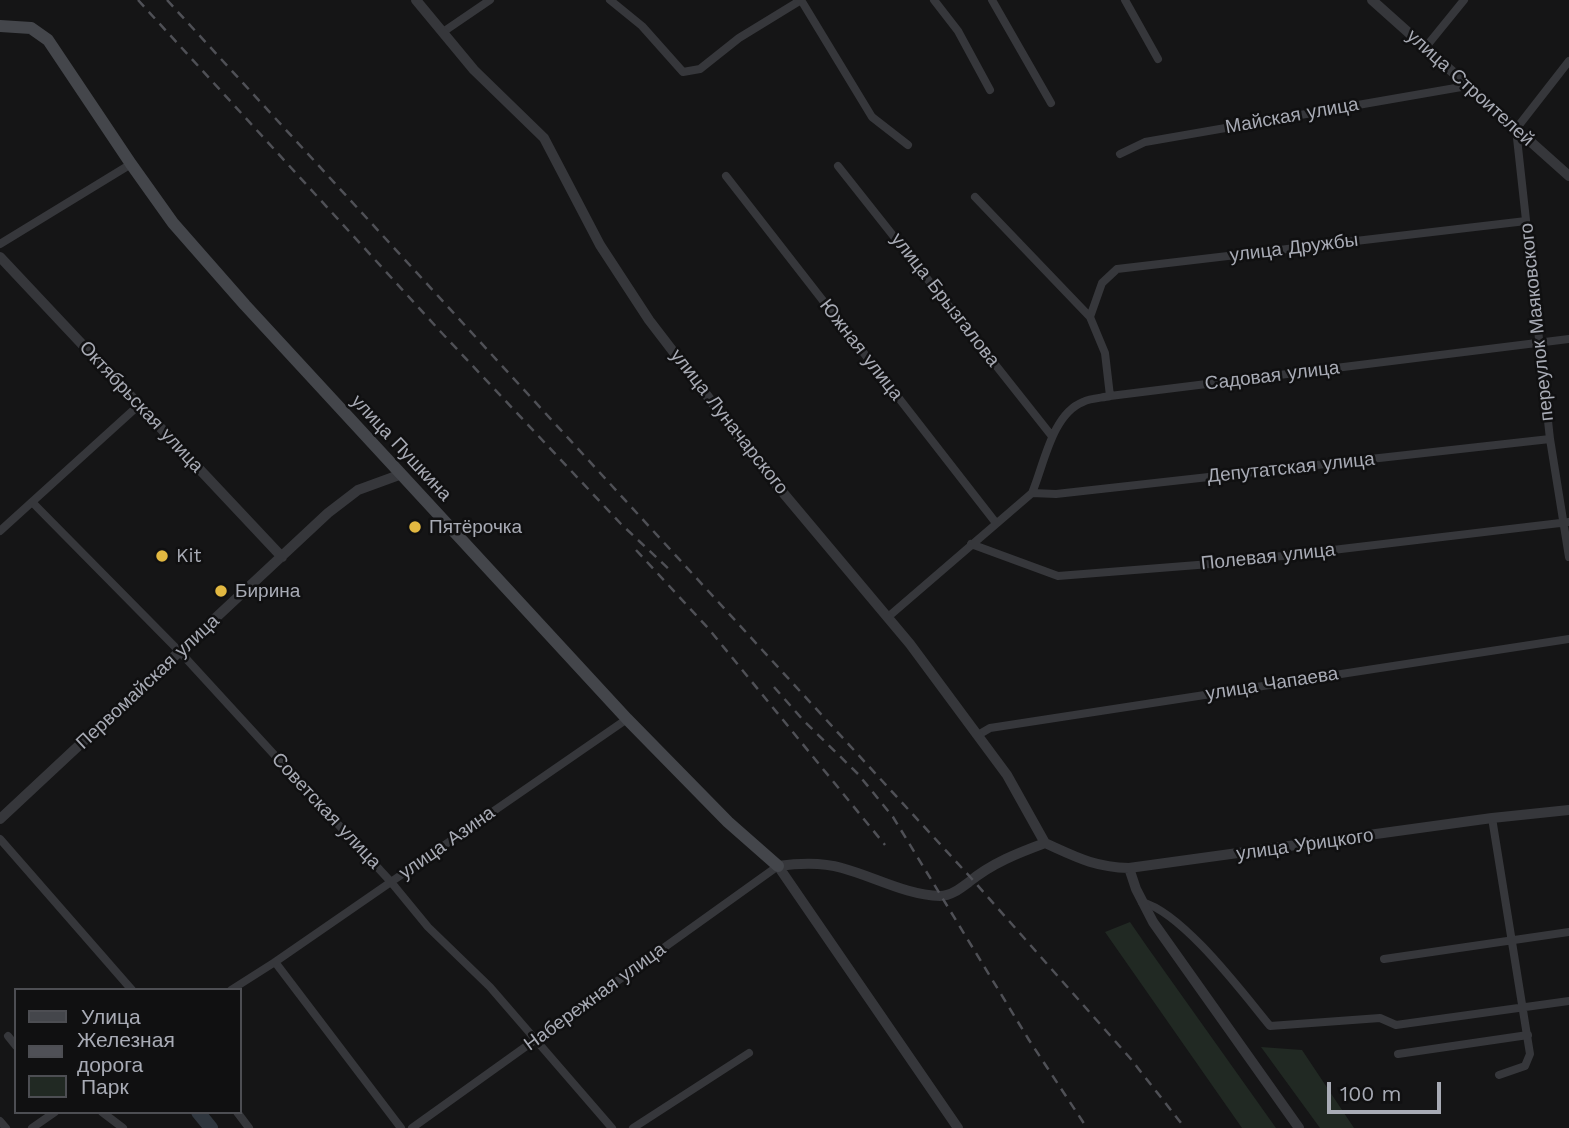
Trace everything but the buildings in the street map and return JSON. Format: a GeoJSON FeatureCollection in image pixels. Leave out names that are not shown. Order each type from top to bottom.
{"type":"FeatureCollection","features":[{"type":"Feature","properties":{"kind":"main road","name":"улица Пушкина"},"geometry":{"type":"LineString","coordinates":[[0,26],[31,28],[48,40],[173,223],[225,283],[399,475],[627,719],[728,822],[778,866]]}},
{"type":"Feature","properties":{"kind":"street","name":"улица Луначарского"},"geometry":{"type":"LineString","coordinates":[[416,0],[474,70],[544,138],[600,245],[649,320],[764,470],[888,617],[978,735],[1007,775],[1045,843]]}},
{"type":"Feature","properties":{"kind":"street"},"geometry":{"type":"LineString","coordinates":[[443,32],[490,0]]}},
{"type":"Feature","properties":{"kind":"street"},"geometry":{"type":"LineString","coordinates":[[610,0],[642,26],[683,72],[700,69],[739,38],[801,0],[872,117],[908,145]]}},
{"type":"Feature","properties":{"kind":"street"},"geometry":{"type":"LineString","coordinates":[[934,0],[958,31],[990,90]]}},
{"type":"Feature","properties":{"kind":"street"},"geometry":{"type":"LineString","coordinates":[[992,0],[1051,103]]}},
{"type":"Feature","properties":{"kind":"street"},"geometry":{"type":"LineString","coordinates":[[1125,0],[1158,59]]}},
{"type":"Feature","properties":{"kind":"street","name":"улица Строителей"},"geometry":{"type":"LineString","coordinates":[[1372,0],[1569,176]]}},
{"type":"Feature","properties":{"kind":"street"},"geometry":{"type":"LineString","coordinates":[[1425,48],[1464,0]]}},
{"type":"Feature","properties":{"kind":"street"},"geometry":{"type":"LineString","coordinates":[[1516,129],[1569,61]]}},
{"type":"Feature","properties":{"kind":"street","name":"Майская улица"},"geometry":{"type":"LineString","coordinates":[[1119,154],[1145,142],[1467,86]]}},
{"type":"Feature","properties":{"kind":"street","name":"переулок Маяковского"},"geometry":{"type":"LineString","coordinates":[[1516,129],[1550,439],[1566,522],[1569,557]]}},
{"type":"Feature","properties":{"kind":"street"},"geometry":{"type":"LineString","coordinates":[[0,244],[131,164]]}},
{"type":"Feature","properties":{"kind":"street","name":"улица Брызгалова"},"geometry":{"type":"LineString","coordinates":[[838,166],[1051,435]]}},
{"type":"Feature","properties":{"kind":"street","name":"Южная улица"},"geometry":{"type":"LineString","coordinates":[[726,176],[996,523]]}},
{"type":"Feature","properties":{"kind":"street"},"geometry":{"type":"LineString","coordinates":[[975,197],[1090,317],[1105,353],[1110,396]]}},
{"type":"Feature","properties":{"kind":"street","name":"улица Дружбы"},"geometry":{"type":"LineString","coordinates":[[1090,317],[1102,283],[1118,269],[1526,221]]}},
{"type":"Feature","properties":{"kind":"street","name":"Октябрьская улица"},"geometry":{"type":"LineString","coordinates":[[0,257],[282,557]]}},
{"type":"Feature","properties":{"kind":"street","name":"Садовая улица"},"geometry":{"type":"LineString","coordinates":[[1032,493],[1041,473],[1051,435],[1065,416],[1081,402],[1110,396],[1569,339]]}},
{"type":"Feature","properties":{"kind":"street"},"geometry":{"type":"LineString","coordinates":[[0,531],[139,405]]}},
{"type":"Feature","properties":{"kind":"street","name":"Депутатская улица"},"geometry":{"type":"LineString","coordinates":[[1032,493],[1070,493],[1550,439]]}},
{"type":"Feature","properties":{"kind":"street","name":"Первомайская улица"},"geometry":{"type":"LineString","coordinates":[[0,819],[345,498],[368,485],[399,475]]}},
{"type":"Feature","properties":{"kind":"street"},"geometry":{"type":"LineString","coordinates":[[888,617],[1032,493]]}},
{"type":"Feature","properties":{"kind":"street","name":"Советская улица"},"geometry":{"type":"LineString","coordinates":[[32,502],[180,652],[391,882],[428,927],[490,987],[612,1128]]}},
{"type":"Feature","properties":{"kind":"street","name":"Полевая улица"},"geometry":{"type":"LineString","coordinates":[[971,544],[1058,576],[1223,563],[1566,522]]}},
{"type":"Feature","properties":{"kind":"street","name":"улица Чапаева"},"geometry":{"type":"LineString","coordinates":[[978,735],[990,727],[1569,639]]}},
{"type":"Feature","properties":{"kind":"street","name":"улица Азина"},"geometry":{"type":"LineString","coordinates":[[235,988],[627,719]]}},
{"type":"Feature","properties":{"kind":"street","name":"улица Урицкого"},"geometry":{"type":"LineString","coordinates":[[1045,843],[1088,863],[1129,868],[1492,818],[1569,810]]}},
{"type":"Feature","properties":{"kind":"street"},"geometry":{"type":"LineString","coordinates":[[1492,818],[1530,1054],[1525,1066],[1499,1075]]}},
{"type":"Feature","properties":{"kind":"street"},"geometry":{"type":"LineString","coordinates":[[0,839],[130,988]]}},
{"type":"Feature","properties":{"kind":"street"},"geometry":{"type":"LineString","coordinates":[[958,1128],[778,866],[801,863],[841,867],[905,890],[943,896],[958,890],[1012,855],[1045,843]]}},
{"type":"Feature","properties":{"kind":"street","name":"Набережная улица"},"geometry":{"type":"LineString","coordinates":[[412,1128],[778,866]]}},
{"type":"Feature","properties":{"kind":"street"},"geometry":{"type":"LineString","coordinates":[[1129,868],[1153,922],[1299,1128]]}},
{"type":"Feature","properties":{"kind":"street"},"geometry":{"type":"LineString","coordinates":[[1142,902],[1167,913],[1222,967],[1270,1027],[1380,1018],[1396,1024],[1569,1001]]}},
{"type":"Feature","properties":{"kind":"street"},"geometry":{"type":"LineString","coordinates":[[1384,959],[1569,932]]}},
{"type":"Feature","properties":{"kind":"street"},"geometry":{"type":"LineString","coordinates":[[275,962],[401,1128]]}},
{"type":"Feature","properties":{"kind":"street"},"geometry":{"type":"LineString","coordinates":[[1398,1054],[1528,1035]]}},
{"type":"Feature","properties":{"kind":"street"},"geometry":{"type":"LineString","coordinates":[[8,1036],[14,1043]]}},
{"type":"Feature","properties":{"kind":"street"},"geometry":{"type":"LineString","coordinates":[[633,1128],[749,1054]]}},
{"type":"Feature","properties":{"kind":"street"},"geometry":{"type":"LineString","coordinates":[[32,1128],[52,1114]]}},
{"type":"Feature","properties":{"kind":"street"},"geometry":{"type":"LineString","coordinates":[[105,1114],[123,1128]]}},
{"type":"Feature","properties":{"kind":"street"},"geometry":{"type":"LineString","coordinates":[[0,1121],[6,1128]]}},
{"type":"Feature","properties":{"kind":"green space"},"geometry":{"type":"Polygon","coordinates":[[[1130,922],[1276,1128],[1242,1128],[1105,932],[1130,922]]]}},
{"type":"Feature","properties":{"kind":"green space"},"geometry":{"type":"Polygon","coordinates":[[[1261,1047],[1302,1050],[1354,1128],[1320,1128],[1261,1047]]]}},
{"type":"Feature","properties":{"kind":"waterway"},"geometry":{"type":"LineString","coordinates":[[200,1114],[211,1128]]}},
{"type":"Feature","properties":{"kind":"railway"},"geometry":{"type":"LineString","coordinates":[[138,0],[440,331],[621,524],[672,572]]}},
{"type":"Feature","properties":{"kind":"railway"},"geometry":{"type":"LineString","coordinates":[[167,0],[972,879],[1130,1058],[1185,1128]]}},
{"type":"Feature","properties":{"kind":"railway"},"geometry":{"type":"LineString","coordinates":[[636,550],[708,628],[885,845]]}},
{"type":"Feature","properties":{"kind":"railway"},"geometry":{"type":"LineString","coordinates":[[774,687],[858,774],[893,817],[1029,1040],[1087,1128]]}},
{"type":"Feature","properties":{"kind":"place","name":"Пятёрочка"},"geometry":{"type":"Point","coordinates":[415,527]}},
{"type":"Feature","properties":{"kind":"place","name":"Kit"},"geometry":{"type":"Point","coordinates":[162,556]}},
{"type":"Feature","properties":{"kind":"place","name":"Бирина"},"geometry":{"type":"Point","coordinates":[221,591]}}]}
